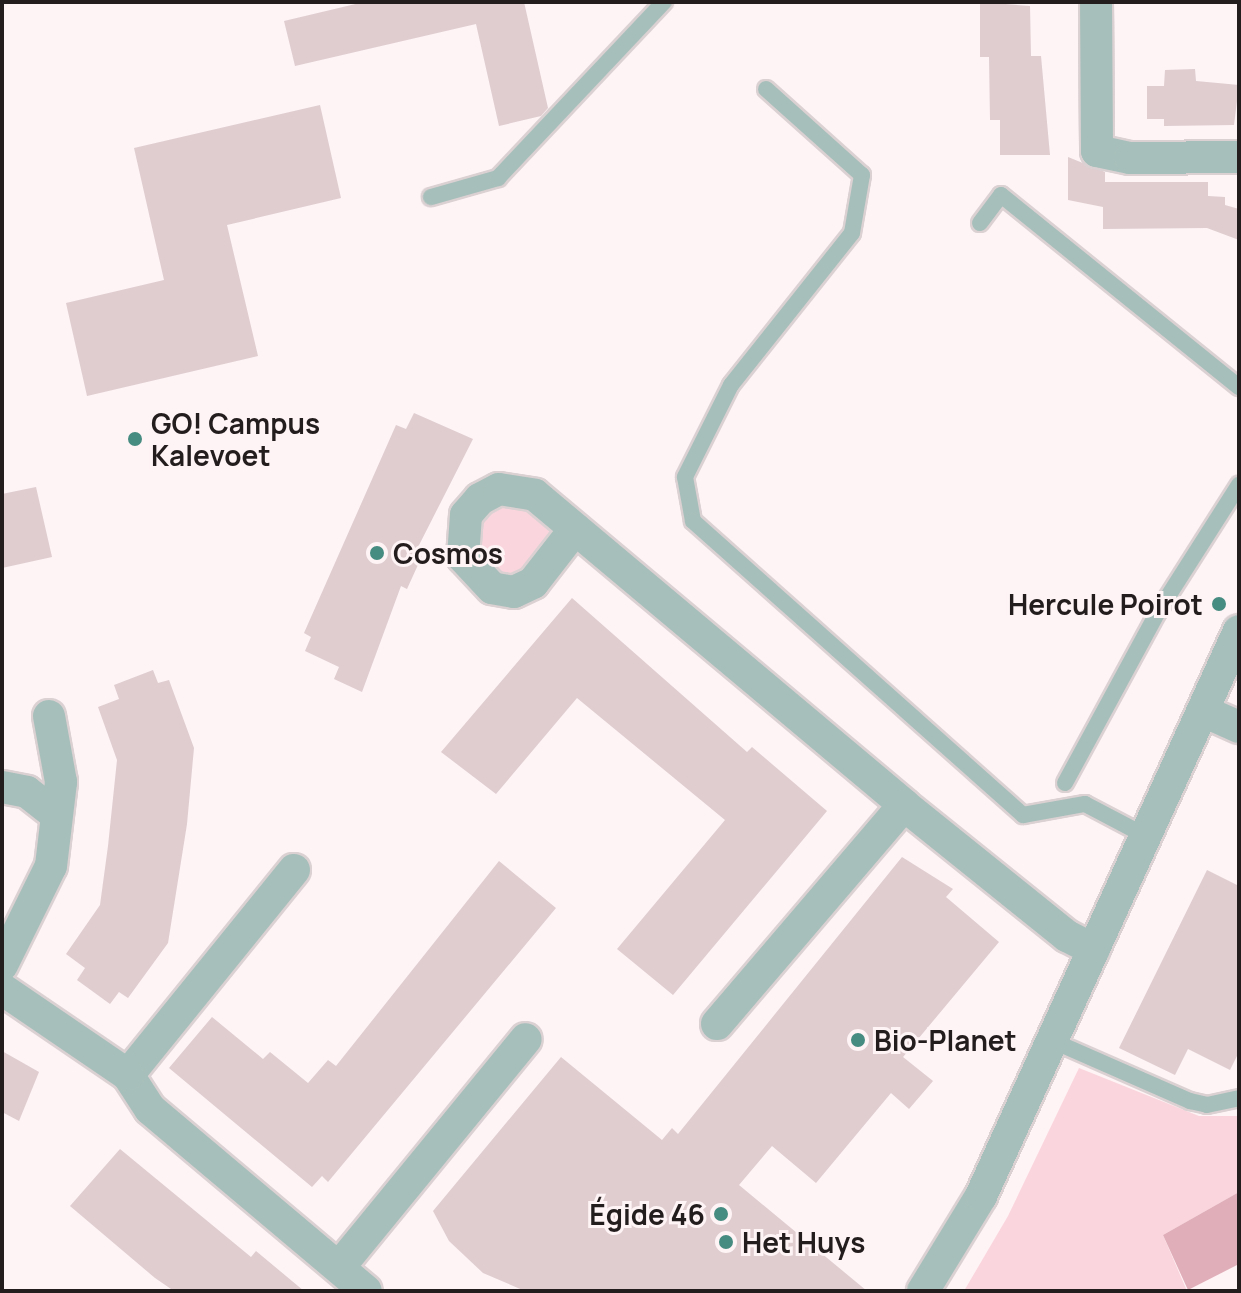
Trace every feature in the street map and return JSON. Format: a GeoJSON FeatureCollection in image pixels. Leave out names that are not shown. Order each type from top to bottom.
{"type":"FeatureCollection","features":[{"type":"Feature","properties":{"kind":"street"},"geometry":{"type":"LineString","coordinates":[[1096,2],[1097,151],[1130,158],[1239,157]]}},
{"type":"Feature","properties":{"kind":"street"},"geometry":{"type":"LineString","coordinates":[[575,529],[904,805],[1067,936],[1094,950]]}},
{"type":"Feature","properties":{"kind":"street"},"geometry":{"type":"LineString","coordinates":[[923,1291],[981,1196],[1239,631]]}},
{"type":"Feature","properties":{"kind":"street"},"geometry":{"type":"LineString","coordinates":[[1203,711],[1239,727]]}},
{"type":"Feature","properties":{"kind":"street"},"geometry":{"type":"LineString","coordinates":[[2,965],[51,866],[54,813],[61,782],[49,716]]}},
{"type":"Feature","properties":{"kind":"street"},"geometry":{"type":"LineString","coordinates":[[2,787],[27,792],[54,813]]}},
{"type":"Feature","properties":{"kind":"street"},"geometry":{"type":"LineString","coordinates":[[717,1024],[904,805]]}},
{"type":"Feature","properties":{"kind":"street"},"geometry":{"type":"LineString","coordinates":[[128,1075],[294,870]]}},
{"type":"Feature","properties":{"kind":"street"},"geometry":{"type":"LineString","coordinates":[[2,989],[128,1075],[150,1109],[366,1291]]}},
{"type":"Feature","properties":{"kind":"street"},"geometry":{"type":"LineString","coordinates":[[340,1266],[526,1039]]}},
{"type":"Feature","properties":{"kind":"lane"},"geometry":{"type":"LineString","coordinates":[[431,197],[498,178],[664,2]]}},
{"type":"Feature","properties":{"kind":"lane"},"geometry":{"type":"LineString","coordinates":[[766,89],[862,175],[860,189],[852,233],[731,385],[685,477],[693,521],[1023,815],[1085,804],[1146,836]]}},
{"type":"Feature","properties":{"kind":"lane"},"geometry":{"type":"LineString","coordinates":[[980,223],[1001,195],[1239,387]]}},
{"type":"Feature","properties":{"kind":"lane"},"geometry":{"type":"LineString","coordinates":[[1065,783],[1158,612],[1239,485]]}},
{"type":"Feature","properties":{"kind":"lane"},"geometry":{"type":"LineString","coordinates":[[1053,1041],[1190,1101],[1207,1105],[1239,1098]]}},
{"type":"Feature","properties":{"kind":"shaded area"},"geometry":{"type":"Polygon","coordinates":[[[497,498],[551,519],[556,538],[516,580],[478,568],[474,531],[497,498]]]}},
{"type":"Feature","properties":{"kind":"shaded area"},"geometry":{"type":"Polygon","coordinates":[[[1079,1068],[1199,1116],[1239,1116],[1239,1192],[1163,1235],[1187,1291],[964,1291],[1008,1216],[1079,1068]]]}},
{"type":"Feature","properties":{"kind":"shaded area"},"geometry":{"type":"Polygon","coordinates":[[[1239,1192],[1239,1264],[1188,1290],[1163,1235],[1239,1192]]]}},
{"type":"Feature","properties":{"kind":"building"},"geometry":{"type":"Polygon","coordinates":[[[364,2],[524,2],[548,108],[541,116],[499,126],[476,24],[295,66],[284,21],[364,2]]]}},
{"type":"Feature","properties":{"kind":"building"},"geometry":{"type":"Polygon","coordinates":[[[980,2],[1030,6],[1031,56],[1041,56],[1050,155],[1000,155],[1000,120],[990,120],[989,57],[980,57],[980,2]]]}},
{"type":"Feature","properties":{"kind":"building"},"geometry":{"type":"Polygon","coordinates":[[[1195,69],[1196,81],[1239,85],[1234,125],[1164,126],[1164,119],[1147,119],[1147,86],[1164,86],[1165,70],[1195,69]]]}},
{"type":"Feature","properties":{"kind":"building"},"geometry":{"type":"Polygon","coordinates":[[[320,105],[341,198],[227,225],[258,356],[87,396],[66,303],[164,280],[134,148],[320,105]]]}},
{"type":"Feature","properties":{"kind":"building"},"geometry":{"type":"Polygon","coordinates":[[[1068,157],[1105,172],[1105,182],[1208,182],[1208,196],[1225,197],[1225,205],[1239,209],[1239,240],[1207,228],[1103,229],[1103,207],[1068,200],[1068,157]]]}},
{"type":"Feature","properties":{"kind":"building","name":"Cosmos"},"geometry":{"type":"Polygon","coordinates":[[[414,413],[473,439],[415,553],[422,556],[407,589],[401,586],[362,692],[334,679],[339,667],[305,651],[311,637],[304,633],[396,425],[406,429],[414,413]]]}},
{"type":"Feature","properties":{"kind":"building"},"geometry":{"type":"Polygon","coordinates":[[[36,487],[52,557],[2,568],[2,494],[36,487]]]}},
{"type":"Feature","properties":{"kind":"building"},"geometry":{"type":"Polygon","coordinates":[[[572,598],[747,752],[752,747],[827,811],[673,995],[617,949],[725,820],[577,698],[496,794],[441,752],[572,598]]]}},
{"type":"Feature","properties":{"kind":"building"},"geometry":{"type":"Polygon","coordinates":[[[153,670],[158,683],[169,680],[194,748],[187,824],[168,943],[128,998],[119,992],[110,1004],[77,980],[85,968],[66,954],[100,905],[108,846],[117,760],[98,707],[119,699],[114,685],[153,670]]]}},
{"type":"Feature","properties":{"kind":"building"},"geometry":{"type":"Polygon","coordinates":[[[902,857],[953,889],[946,897],[999,942],[903,1057],[933,1081],[909,1109],[891,1093],[816,1183],[772,1146],[739,1185],[867,1291],[525,1291],[483,1273],[449,1241],[433,1211],[561,1057],[662,1140],[672,1128],[678,1134],[902,857]]]}},
{"type":"Feature","properties":{"kind":"building"},"geometry":{"type":"Polygon","coordinates":[[[499,861],[556,908],[328,1182],[322,1176],[312,1187],[169,1068],[212,1017],[263,1059],[270,1052],[308,1083],[328,1060],[336,1066],[499,861]]]}},
{"type":"Feature","properties":{"kind":"building"},"geometry":{"type":"Polygon","coordinates":[[[1207,870],[1239,886],[1239,1052],[1230,1070],[1188,1049],[1175,1075],[1119,1048],[1207,870]]]}},
{"type":"Feature","properties":{"kind":"building"},"geometry":{"type":"Polygon","coordinates":[[[2,1051],[39,1072],[19,1121],[2,1112],[2,1051]]]}},
{"type":"Feature","properties":{"kind":"building"},"geometry":{"type":"Polygon","coordinates":[[[120,1149],[251,1257],[256,1251],[304,1291],[174,1291],[155,1278],[70,1206],[120,1149]]]}},
{"type":"Feature","properties":{"kind":"place","name":"GO! Campus Kalevoet"},"geometry":{"type":"Point","coordinates":[135,439]}},
{"type":"Feature","properties":{"kind":"place","name":"Cosmos"},"geometry":{"type":"Point","coordinates":[377,553]}},
{"type":"Feature","properties":{"kind":"place","name":"Hercule Poirot"},"geometry":{"type":"Point","coordinates":[1219,604]}},
{"type":"Feature","properties":{"kind":"place","name":"Bio-Planet"},"geometry":{"type":"Point","coordinates":[858,1040]}},
{"type":"Feature","properties":{"kind":"place","name":"Égide 46"},"geometry":{"type":"Point","coordinates":[721,1214]}},
{"type":"Feature","properties":{"kind":"place","name":"Het Huys"},"geometry":{"type":"Point","coordinates":[726,1242]}}]}
